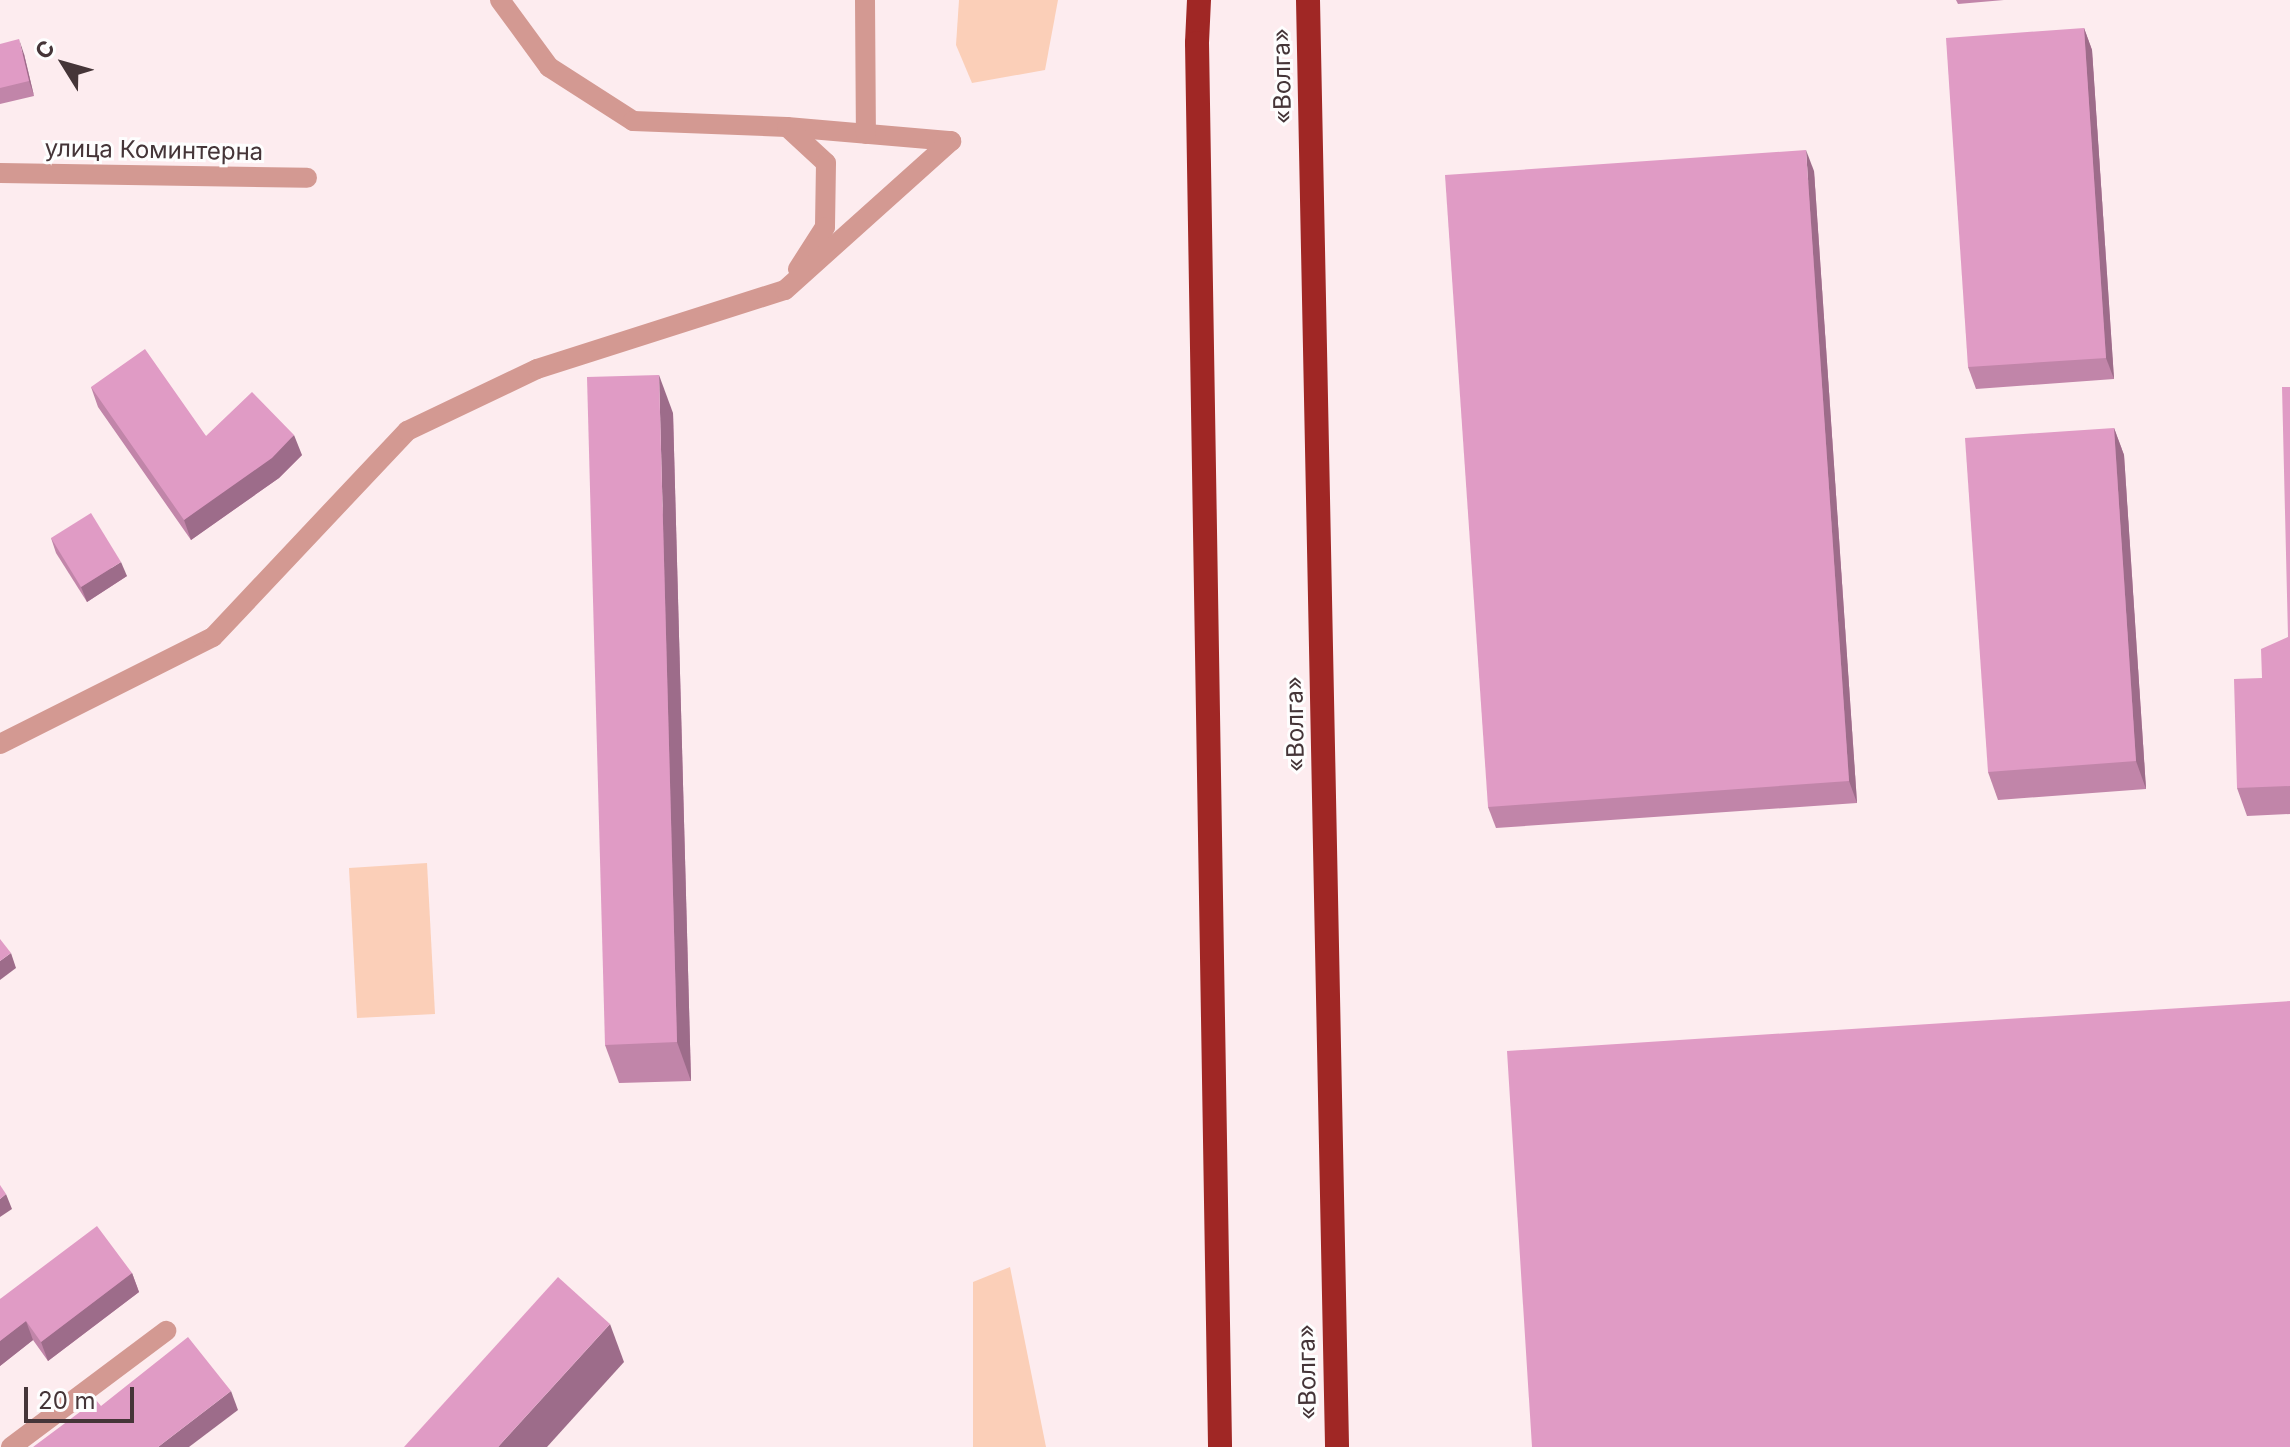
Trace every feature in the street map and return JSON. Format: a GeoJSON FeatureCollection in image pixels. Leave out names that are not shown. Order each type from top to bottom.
{"type":"FeatureCollection","features":[{"type":"Feature","properties":{"kind":"highway"},"geometry":{"type":"LineString","coordinates":[[1199,0],[1197,59],[1220,1447]]}},
{"type":"Feature","properties":{"kind":"highway","name":"«Волга»"},"geometry":{"type":"LineString","coordinates":[[1308,0],[1337,1447]]}},
{"type":"Feature","properties":{"kind":"street"},"geometry":{"type":"LineString","coordinates":[[0,744],[213,637],[407,431],[537,369],[785,290],[951,141],[787,127],[633,121],[549,67],[500,0]]}},
{"type":"Feature","properties":{"kind":"street"},"geometry":{"type":"LineString","coordinates":[[865,0],[866,134]]}},
{"type":"Feature","properties":{"kind":"street"},"geometry":{"type":"LineString","coordinates":[[785,290],[825,227],[826,163],[787,127]]}},
{"type":"Feature","properties":{"kind":"street","name":"улица Коминтерна"},"geometry":{"type":"LineString","coordinates":[[0,173],[307,178]]}},
{"type":"Feature","properties":{"kind":"street"},"geometry":{"type":"LineString","coordinates":[[11,1447],[166,1331]]}},
{"type":"Feature","properties":{"kind":"shaded area"},"geometry":{"type":"Polygon","coordinates":[[[959,0],[1058,0],[1045,70],[972,83],[956,45],[959,0]]]}},
{"type":"Feature","properties":{"kind":"shaded area"},"geometry":{"type":"Polygon","coordinates":[[[427,863],[435,1014],[357,1018],[349,868],[427,863]]]}},
{"type":"Feature","properties":{"kind":"shaded area"},"geometry":{"type":"Polygon","coordinates":[[[1010,1267],[1046,1447],[973,1447],[973,1282],[1010,1267]]]}},
{"type":"Feature","properties":{"kind":"building"},"geometry":{"type":"Polygon","coordinates":[[[2084,28],[2106,358],[1968,367],[1946,38],[2084,28]]]}},
{"type":"Feature","properties":{"kind":"building"},"geometry":{"type":"Polygon","coordinates":[[[19,39],[29,81],[0,88],[0,44],[19,39]]]}},
{"type":"Feature","properties":{"kind":"building"},"geometry":{"type":"Polygon","coordinates":[[[1806,150],[1849,781],[1488,807],[1445,175],[1806,150]]]}},
{"type":"Feature","properties":{"kind":"building"},"geometry":{"type":"Polygon","coordinates":[[[145,349],[206,436],[252,392],[294,435],[272,458],[184,520],[91,387],[145,349]]]}},
{"type":"Feature","properties":{"kind":"building"},"geometry":{"type":"Polygon","coordinates":[[[659,375],[677,1042],[605,1045],[587,377],[659,375]]]}},
{"type":"Feature","properties":{"kind":"building"},"geometry":{"type":"Polygon","coordinates":[[[2282,387],[2290,387],[2290,786],[2237,788],[2234,679],[2262,678],[2261,649],[2288,637],[2282,387]]]}},
{"type":"Feature","properties":{"kind":"building"},"geometry":{"type":"Polygon","coordinates":[[[2114,428],[2136,761],[1988,772],[1965,438],[2114,428]]]}},
{"type":"Feature","properties":{"kind":"building"},"geometry":{"type":"Polygon","coordinates":[[[91,513],[121,562],[81,587],[51,538],[91,513]]]}},
{"type":"Feature","properties":{"kind":"building"},"geometry":{"type":"Polygon","coordinates":[[[0,939],[11,953],[0,961],[0,939]]]}},
{"type":"Feature","properties":{"kind":"building"},"geometry":{"type":"Polygon","coordinates":[[[2290,1001],[2290,1447],[1532,1447],[1507,1051],[2290,1001]]]}},
{"type":"Feature","properties":{"kind":"building"},"geometry":{"type":"Polygon","coordinates":[[[0,1185],[6,1194],[0,1199],[0,1185]]]}},
{"type":"Feature","properties":{"kind":"building"},"geometry":{"type":"Polygon","coordinates":[[[97,1226],[132,1273],[41,1342],[26,1321],[0,1341],[0,1299],[97,1226]]]}},
{"type":"Feature","properties":{"kind":"building"},"geometry":{"type":"Polygon","coordinates":[[[558,1277],[610,1324],[498,1447],[404,1447],[558,1277]]]}},
{"type":"Feature","properties":{"kind":"building"},"geometry":{"type":"Polygon","coordinates":[[[188,1337],[231,1391],[158,1447],[33,1447],[96,1400],[101,1406],[188,1337]]]}}]}
